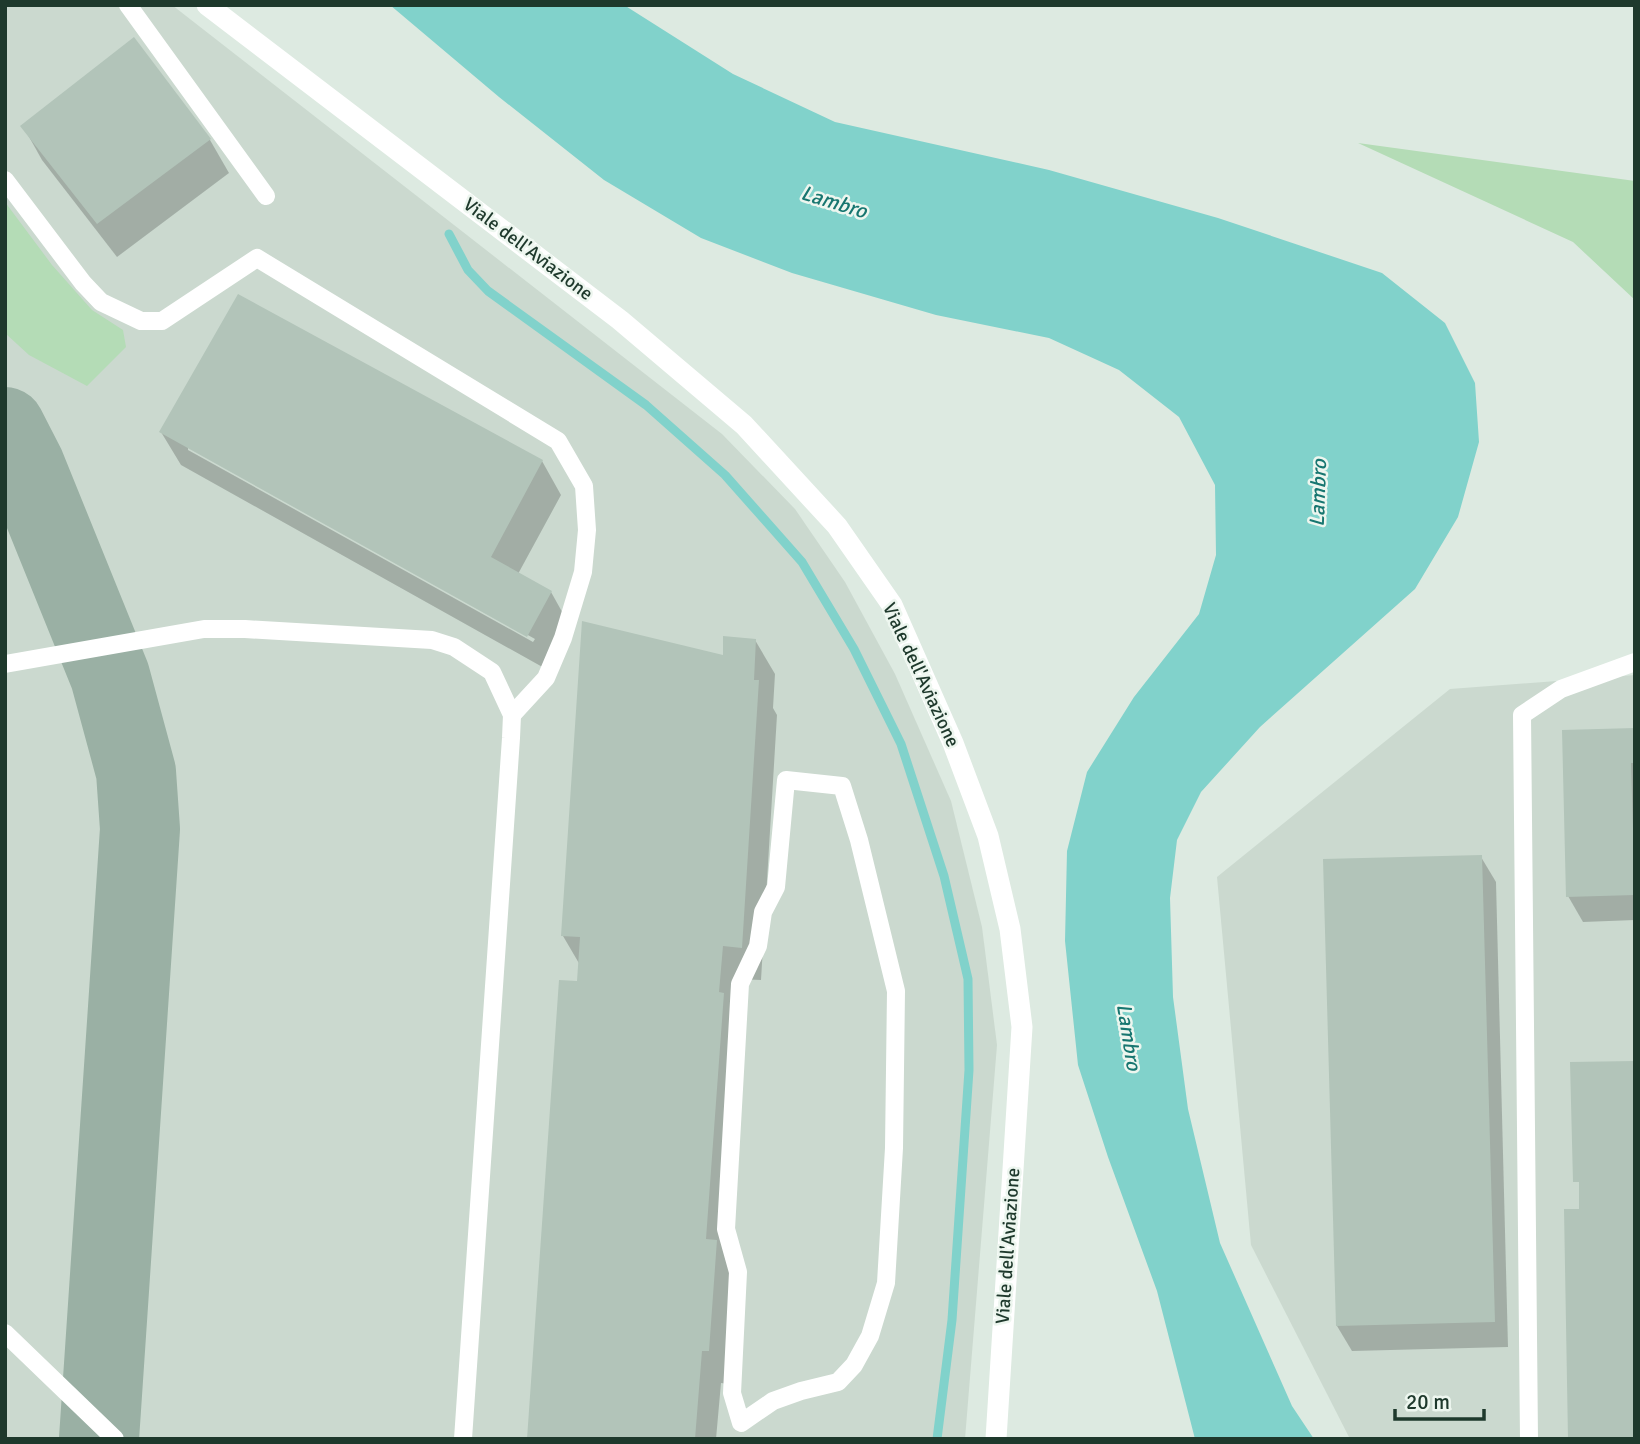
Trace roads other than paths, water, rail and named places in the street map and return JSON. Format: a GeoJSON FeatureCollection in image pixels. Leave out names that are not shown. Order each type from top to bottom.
{"type":"FeatureCollection","features":[{"type":"Feature","properties":{"kind":"street","name":"Viale dell'Aviazione"},"geometry":{"type":"LineString","coordinates":[[207,5],[620,320],[744,425],[776,456],[837,526],[892,605],[953,743],[988,836],[1010,929],[1022,1027],[996,1439]]}},
{"type":"Feature","properties":{"kind":"lane"},"geometry":{"type":"LineString","coordinates":[[128,5],[266,196]]}},
{"type":"Feature","properties":{"kind":"lane"},"geometry":{"type":"LineString","coordinates":[[5,180],[83,283],[101,302],[123,314],[141,321],[162,321],[257,258],[558,441],[584,486],[587,530],[583,572],[564,638],[546,678],[512,715]]}},
{"type":"Feature","properties":{"kind":"lane"},"geometry":{"type":"LineString","coordinates":[[5,664],[204,629],[432,639],[454,647],[492,672],[512,715],[463,1439]]}},
{"type":"Feature","properties":{"kind":"lane"},"geometry":{"type":"LineString","coordinates":[[1530,1439],[1522,715],[1561,689],[1635,662]]}},
{"type":"Feature","properties":{"kind":"lane"},"geometry":{"type":"LineString","coordinates":[[786,780],[842,786],[859,840],[896,991],[894,1147],[886,1283],[870,1336],[854,1365],[838,1381],[774,1401],[740,1431],[732,1394],[737,1272],[726,1229],[740,984],[758,946],[763,912],[776,887],[786,780]]}},
{"type":"Feature","properties":{"kind":"lane"},"geometry":{"type":"LineString","coordinates":[[5,1333],[115,1439]]}},
{"type":"Feature","properties":{"kind":"water","name":"Lambro"},"geometry":{"type":"Polygon","coordinates":[[[390,5],[624,5],[733,74],[835,122],[1049,170],[1218,218],[1382,273],[1445,323],[1475,383],[1479,442],[1458,517],[1415,589],[1260,727],[1201,792],[1177,840],[1170,898],[1173,997],[1188,1109],[1220,1243],[1292,1406],[1314,1439],[1195,1439],[1157,1291],[1078,1065],[1065,941],[1067,851],[1087,772],[1134,697],[1199,614],[1216,555],[1215,485],[1179,417],[1119,370],[1049,338],[936,315],[792,273],[701,238],[604,180],[499,97],[390,5]]]}},
{"type":"Feature","properties":{"kind":"waterway"},"geometry":{"type":"LineString","coordinates":[[449,234],[468,270],[488,291],[646,405],[725,475],[802,562],[854,649],[901,744],[944,876],[968,979],[969,1070],[952,1320],[937,1439]]}}]}
